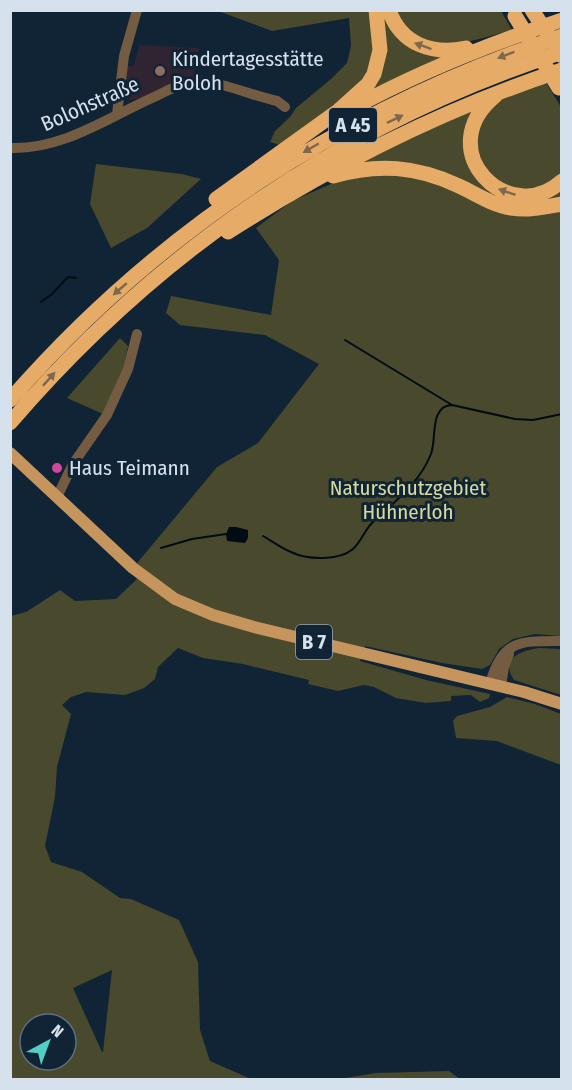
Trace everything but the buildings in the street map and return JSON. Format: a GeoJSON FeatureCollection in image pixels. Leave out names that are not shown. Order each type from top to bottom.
{"type":"FeatureCollection","features":[{"type":"Feature","properties":{"kind":"highway"},"geometry":{"type":"LineString","coordinates":[[164,251],[190,219],[359,94],[374,74],[380,50],[376,10]]}},
{"type":"Feature","properties":{"kind":"highway"},"geometry":{"type":"LineString","coordinates":[[389,10],[394,23],[411,41],[436,51],[454,50],[501,40]]}},
{"type":"Feature","properties":{"kind":"highway"},"geometry":{"type":"LineString","coordinates":[[541,10],[561,42]]}},
{"type":"Feature","properties":{"kind":"highway"},"geometry":{"type":"LineString","coordinates":[[520,12],[561,54]]}},
{"type":"Feature","properties":{"kind":"highway"},"geometry":{"type":"LineString","coordinates":[[520,12],[561,85]]}},
{"type":"Feature","properties":{"kind":"highway"},"geometry":{"type":"LineString","coordinates":[[309,132],[426,70],[501,40],[561,20]]}},
{"type":"Feature","properties":{"kind":"highway","name":"A 45"},"geometry":{"type":"LineString","coordinates":[[10,400],[99,308],[164,251],[223,205],[289,161],[334,135],[441,81],[561,36]]}},
{"type":"Feature","properties":{"kind":"highway","name":"A 45"},"geometry":{"type":"LineString","coordinates":[[10,423],[49,378],[92,335],[171,265],[232,217],[276,187],[366,134],[443,96],[518,66],[561,54]]}},
{"type":"Feature","properties":{"kind":"highway"},"geometry":{"type":"LineString","coordinates":[[171,265],[307,184],[380,144],[502,90],[561,70]]}},
{"type":"Feature","properties":{"kind":"highway"},"geometry":{"type":"LineString","coordinates":[[502,90],[481,110],[471,132],[471,152],[482,175],[502,191],[515,195],[543,192],[561,181]]}},
{"type":"Feature","properties":{"kind":"highway"},"geometry":{"type":"LineString","coordinates":[[307,184],[366,168],[404,168],[436,176],[503,207],[533,209],[561,204]]}},
{"type":"Feature","properties":{"kind":"main road","name":"B 7"},"geometry":{"type":"LineString","coordinates":[[10,453],[133,568],[175,598],[203,611],[293,638],[496,685],[561,704]]}},
{"type":"Feature","properties":{"kind":"street"},"geometry":{"type":"LineString","coordinates":[[117,114],[124,56],[136,10]]}},
{"type":"Feature","properties":{"kind":"street","name":"Bolohstraße"},"geometry":{"type":"LineString","coordinates":[[10,148],[35,147],[65,140],[166,91],[194,82],[208,83],[277,100],[285,107]]}},
{"type":"Feature","properties":{"kind":"street"},"geometry":{"type":"LineString","coordinates":[[57,497],[73,464],[107,415],[128,369],[137,334]]}},
{"type":"Feature","properties":{"kind":"street"},"geometry":{"type":"LineString","coordinates":[[496,685],[514,646],[530,641],[561,641]]}},
{"type":"Feature","properties":{"kind":"shaded area","name":"Kindertagesstätte Boloh"},"geometry":{"type":"Polygon","coordinates":[[[139,45],[199,48],[193,79],[148,97],[130,100],[124,96],[124,75],[128,66],[134,66],[139,45]]]}},
{"type":"Feature","properties":{"kind":"shaded area"},"geometry":{"type":"Polygon","coordinates":[[[229,527],[248,530],[245,543],[227,541],[226,534],[229,527]]]}},
{"type":"Feature","properties":{"kind":"green space"},"geometry":{"type":"Polygon","coordinates":[[[218,11],[372,11],[374,56],[369,71],[356,91],[280,145],[270,142],[275,131],[296,108],[347,63],[351,46],[349,18],[272,31],[218,11]]]}},
{"type":"Feature","properties":{"kind":"green space"},"geometry":{"type":"Polygon","coordinates":[[[381,11],[388,20],[452,55],[361,97],[367,91],[381,11]]]}},
{"type":"Feature","properties":{"kind":"green space"},"geometry":{"type":"Polygon","coordinates":[[[396,11],[501,11],[512,30],[463,42],[448,44],[433,42],[419,37],[407,27],[396,11]]]}},
{"type":"Feature","properties":{"kind":"green space"},"geometry":{"type":"Polygon","coordinates":[[[545,81],[561,107],[561,173],[544,185],[526,189],[508,186],[494,177],[483,163],[478,146],[480,128],[492,109],[501,100],[517,91],[545,81]]]}},
{"type":"Feature","properties":{"kind":"green space"},"geometry":{"type":"Polygon","coordinates":[[[479,105],[470,120],[490,189],[561,187],[561,200],[512,204],[446,175],[345,169],[479,105]]]}},
{"type":"Feature","properties":{"kind":"green space"},"geometry":{"type":"Polygon","coordinates":[[[96,164],[182,174],[201,179],[147,228],[111,248],[90,204],[96,164]]]}},
{"type":"Feature","properties":{"kind":"green space","name":"Naturschutzgebiet Hühnerloh"},"geometry":{"type":"Polygon","coordinates":[[[380,173],[415,176],[464,194],[561,209],[561,636],[535,634],[513,639],[499,649],[490,665],[482,669],[442,663],[365,646],[360,661],[426,680],[490,694],[489,698],[480,702],[471,695],[451,696],[451,701],[426,703],[396,698],[374,687],[364,685],[338,691],[308,684],[309,680],[243,664],[203,658],[178,648],[158,667],[155,679],[144,688],[125,695],[86,692],[71,697],[62,705],[71,714],[57,767],[55,797],[45,846],[51,862],[82,872],[120,898],[131,899],[179,920],[198,962],[200,1030],[210,1061],[251,1079],[11,1080],[11,616],[26,612],[60,590],[75,601],[116,599],[137,579],[133,568],[217,467],[258,443],[319,364],[265,335],[180,325],[166,313],[171,296],[271,315],[279,260],[256,228],[292,201],[340,180],[380,173]],[[112,970],[73,988],[103,1052],[112,970]]]}},
{"type":"Feature","properties":{"kind":"green space"},"geometry":{"type":"Polygon","coordinates":[[[120,338],[128,346],[124,367],[103,414],[67,398],[120,338]]]}},
{"type":"Feature","properties":{"kind":"green space"},"geometry":{"type":"Polygon","coordinates":[[[540,648],[561,649],[561,695],[514,680],[510,672],[509,666],[515,656],[540,648]]]}},
{"type":"Feature","properties":{"kind":"green space"},"geometry":{"type":"Polygon","coordinates":[[[507,697],[561,714],[561,765],[497,741],[456,738],[453,721],[457,716],[490,707],[507,697]]]}},
{"type":"Feature","properties":{"kind":"green space"},"geometry":{"type":"Polygon","coordinates":[[[449,1071],[460,1079],[339,1079],[376,1073],[449,1071]]]}},
{"type":"Feature","properties":{"kind":"waterway"},"geometry":{"type":"LineString","coordinates":[[41,302],[68,277],[76,278]]}},
{"type":"Feature","properties":{"kind":"waterway"},"geometry":{"type":"LineString","coordinates":[[345,340],[452,405],[515,419],[533,420],[562,414]]}},
{"type":"Feature","properties":{"kind":"waterway"},"geometry":{"type":"LineString","coordinates":[[263,536],[305,557],[340,556],[353,549],[372,523],[405,492],[420,474],[431,454],[437,417],[440,411],[452,405]]}},
{"type":"Feature","properties":{"kind":"waterway"},"geometry":{"type":"LineString","coordinates":[[161,548],[192,539],[226,534]]}},
{"type":"Feature","properties":{"kind":"place","name":"Kindertagesstätte Boloh"},"geometry":{"type":"Point","coordinates":[160,71]}},
{"type":"Feature","properties":{"kind":"place","name":"Haus Teimann"},"geometry":{"type":"Point","coordinates":[57,468]}}]}
